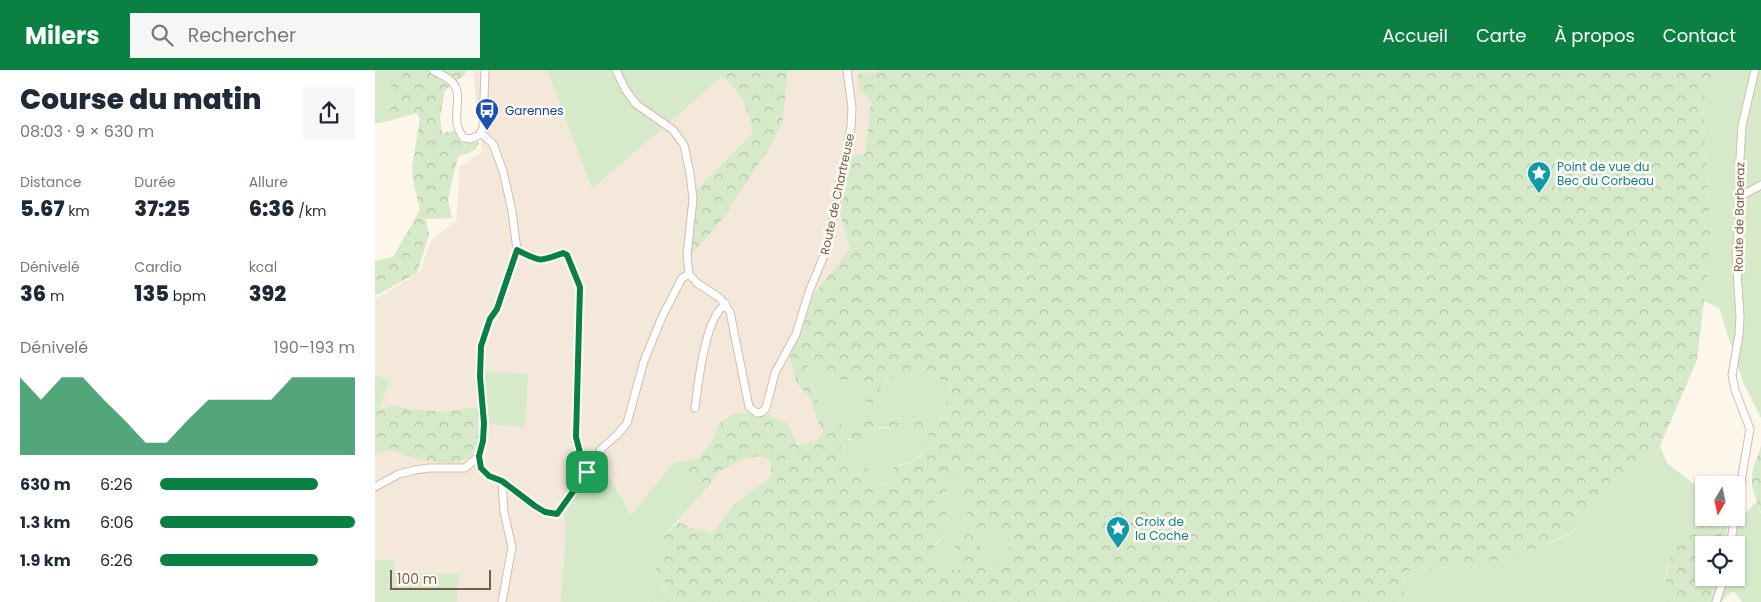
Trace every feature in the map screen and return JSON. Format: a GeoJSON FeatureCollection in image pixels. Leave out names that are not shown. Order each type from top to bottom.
{"type":"FeatureCollection","features":[{"type":"Feature","properties":{"kind":"street"},"geometry":{"type":"LineString","coordinates":[[433,70],[450,80],[456,88],[457,126],[461,135],[471,140],[477,138],[481,133],[484,122],[485,70]]}},
{"type":"Feature","properties":{"kind":"street"},"geometry":{"type":"LineString","coordinates":[[616,70],[625,89],[636,104],[673,130],[684,146],[693,199],[686,260],[689,274],[697,283],[725,304],[716,313],[707,338],[695,408]]}},
{"type":"Feature","properties":{"kind":"street","name":"Route de Chartreuse"},"geometry":{"type":"LineString","coordinates":[[725,304],[733,320],[749,407],[753,412],[760,413],[766,408],[775,373],[795,334],[829,238],[851,127],[852,108],[847,70]]}},
{"type":"Feature","properties":{"kind":"street","name":"Route de Barberaz"},"geometry":{"type":"LineString","coordinates":[[1742,476],[1750,429],[1735,390],[1732,375],[1739,335],[1740,308],[1736,255],[1741,196],[1740,158],[1742,126],[1755,70]]}},
{"type":"Feature","properties":{"kind":"street"},"geometry":{"type":"LineString","coordinates":[[481,133],[493,144],[503,171],[512,211],[517,250],[497,309],[490,319],[481,346],[480,377],[484,423],[483,441],[479,456],[481,468],[489,476],[502,481],[545,512],[557,514],[587,472],[590,471],[601,449],[627,423],[644,361],[662,317],[682,278],[689,274]]}},
{"type":"Feature","properties":{"kind":"street"},"geometry":{"type":"LineString","coordinates":[[1741,196],[1761,185]]}},
{"type":"Feature","properties":{"kind":"street"},"geometry":{"type":"LineString","coordinates":[[517,250],[538,260],[549,259],[563,253],[567,255],[580,287],[576,437],[584,468],[587,472]]}},
{"type":"Feature","properties":{"kind":"street"},"geometry":{"type":"LineString","coordinates":[[375,487],[399,474],[415,470],[465,468],[479,456]]}},
{"type":"Feature","properties":{"kind":"street"},"geometry":{"type":"LineString","coordinates":[[502,481],[504,512],[511,547],[502,602]]}},
{"type":"Feature","properties":{"kind":"street"},"geometry":{"type":"LineString","coordinates":[[1716,602],[1721,586]]}},
{"type":"Feature","properties":{"kind":"shaded area"},"geometry":{"type":"Polygon","coordinates":[[[473,70],[547,70],[592,189],[722,77],[738,92],[747,110],[753,133],[697,189],[783,120],[788,70],[880,70],[878,72],[859,73],[863,95],[871,101],[865,154],[840,214],[850,249],[812,297],[797,384],[809,397],[824,433],[818,440],[798,445],[795,438],[718,425],[714,438],[699,458],[673,463],[631,515],[600,458],[564,509],[565,537],[561,602],[457,602],[460,574],[395,572],[393,559],[375,560],[375,297],[377,298],[419,273],[432,239],[456,221],[460,167],[482,152],[473,70]]]}},
{"type":"Feature","properties":{"kind":"shaded area"},"geometry":{"type":"Polygon","coordinates":[[[759,456],[771,461],[771,477],[734,504],[713,533],[694,529],[678,522],[709,486],[718,472],[745,459],[759,456]]]}},
{"type":"Feature","properties":{"kind":"green space"},"geometry":{"type":"Polygon","coordinates":[[[375,70],[387,70],[395,102],[388,108],[396,119],[375,124],[375,70]]]}},
{"type":"Feature","properties":{"kind":"green space"},"geometry":{"type":"Polygon","coordinates":[[[387,70],[467,70],[465,75],[445,90],[440,118],[442,133],[455,131],[465,141],[479,142],[476,149],[458,157],[448,199],[452,218],[426,219],[429,235],[417,273],[377,295],[375,294],[375,261],[393,257],[420,210],[412,167],[420,118],[417,113],[396,119],[388,108],[395,102],[387,70]]]}},
{"type":"Feature","properties":{"kind":"green space"},"geometry":{"type":"Polygon","coordinates":[[[547,70],[713,70],[722,77],[592,189],[547,70]]]}},
{"type":"Feature","properties":{"kind":"green space"},"geometry":{"type":"Polygon","coordinates":[[[713,70],[788,70],[783,120],[771,146],[721,221],[690,256],[697,189],[753,133],[748,113],[741,97],[730,84],[713,70]]]}},
{"type":"Feature","properties":{"kind":"green space"},"geometry":{"type":"Polygon","coordinates":[[[880,70],[1716,70],[1703,102],[1711,243],[1697,360],[1660,446],[1607,484],[1572,532],[1512,560],[1402,572],[1406,602],[655,602],[667,584],[656,570],[664,536],[678,522],[695,529],[713,533],[734,504],[771,477],[771,461],[759,456],[745,459],[718,472],[709,486],[673,463],[699,458],[714,438],[718,425],[729,416],[739,413],[769,415],[787,423],[798,445],[817,440],[823,433],[809,397],[797,384],[790,357],[812,297],[850,249],[840,214],[851,156],[865,154],[871,101],[860,89],[858,82],[859,73],[878,72],[880,70]],[[808,366],[815,394],[828,415],[836,422],[850,427],[855,423],[865,406],[867,394],[864,381],[856,378],[839,380],[824,370],[808,366]],[[924,369],[907,376],[894,377],[886,381],[879,392],[874,409],[875,413],[887,418],[939,424],[951,389],[950,384],[924,369]],[[873,427],[867,438],[859,442],[842,436],[838,442],[844,453],[870,469],[878,484],[882,485],[890,481],[893,468],[916,459],[935,438],[933,435],[907,433],[895,427],[873,427]],[[952,475],[947,491],[934,503],[935,508],[943,508],[946,511],[947,519],[944,531],[932,550],[930,557],[946,563],[956,571],[960,569],[956,548],[950,541],[950,537],[956,531],[974,537],[989,564],[997,561],[1013,541],[1010,535],[983,531],[972,523],[965,508],[961,483],[956,475],[952,475]]]}},
{"type":"Feature","properties":{"kind":"green space"},"geometry":{"type":"Polygon","coordinates":[[[1716,70],[1761,70],[1761,418],[1743,382],[1719,308],[1704,301],[1711,243],[1703,102],[1716,70]]]}},
{"type":"Feature","properties":{"kind":"green space"},"geometry":{"type":"Polygon","coordinates":[[[808,366],[824,370],[839,380],[856,378],[864,380],[867,393],[865,406],[859,418],[850,427],[834,420],[823,409],[809,379],[808,366]]]}},
{"type":"Feature","properties":{"kind":"green space"},"geometry":{"type":"Polygon","coordinates":[[[924,369],[937,378],[948,382],[951,389],[939,424],[887,418],[875,413],[874,409],[879,392],[886,381],[894,377],[907,376],[924,369]]]}},
{"type":"Feature","properties":{"kind":"green space"},"geometry":{"type":"Polygon","coordinates":[[[482,371],[528,374],[525,427],[486,424],[482,371]]]}},
{"type":"Feature","properties":{"kind":"green space"},"geometry":{"type":"Polygon","coordinates":[[[375,374],[390,381],[379,408],[375,411],[375,374]]]}},
{"type":"Feature","properties":{"kind":"green space"},"geometry":{"type":"Polygon","coordinates":[[[393,405],[410,409],[443,412],[478,407],[479,432],[477,446],[473,454],[466,459],[450,463],[423,460],[389,450],[375,455],[375,411],[393,405]]]}},
{"type":"Feature","properties":{"kind":"green space"},"geometry":{"type":"Polygon","coordinates":[[[873,427],[895,427],[907,433],[933,435],[935,438],[916,458],[901,464],[889,481],[878,484],[870,469],[851,459],[844,453],[838,442],[842,436],[850,440],[867,438],[873,427]]]}},
{"type":"Feature","properties":{"kind":"green space"},"geometry":{"type":"Polygon","coordinates":[[[1660,446],[1667,463],[1695,485],[1695,526],[1698,526],[1686,534],[1666,568],[1665,598],[1661,602],[1406,602],[1402,572],[1512,560],[1572,533],[1607,484],[1660,446]]]}},
{"type":"Feature","properties":{"kind":"green space"},"geometry":{"type":"Polygon","coordinates":[[[1761,446],[1761,513],[1752,486],[1752,472],[1761,446]]]}},
{"type":"Feature","properties":{"kind":"green space"},"geometry":{"type":"Polygon","coordinates":[[[599,458],[631,515],[673,463],[709,486],[664,536],[667,584],[655,602],[561,602],[565,537],[564,509],[599,458]]]}},
{"type":"Feature","properties":{"kind":"green space"},"geometry":{"type":"Polygon","coordinates":[[[952,475],[956,475],[961,481],[971,521],[988,533],[1010,535],[1013,541],[1003,556],[993,563],[989,564],[980,545],[956,548],[960,569],[956,571],[946,563],[930,557],[932,549],[943,536],[943,508],[934,508],[934,503],[947,491],[952,475]]]}},
{"type":"Feature","properties":{"kind":"green space"},"geometry":{"type":"Polygon","coordinates":[[[1757,501],[1761,514],[1761,602],[1742,602],[1734,591],[1725,597],[1722,602],[1709,602],[1716,586],[1745,586],[1745,536],[1726,536],[1734,526],[1745,526],[1745,514],[1757,501]]]}},
{"type":"Feature","properties":{"kind":"green space"},"geometry":{"type":"Polygon","coordinates":[[[1696,526],[1727,526],[1726,536],[1695,536],[1695,586],[1716,586],[1709,602],[1661,602],[1665,598],[1668,564],[1674,550],[1685,535],[1696,526]]]}},
{"type":"Feature","properties":{"kind":"green space"},"geometry":{"type":"Polygon","coordinates":[[[394,559],[395,572],[460,574],[457,602],[375,602],[375,560],[394,559]]]}},
{"type":"Feature","properties":{"kind":"place","name":"Garennes"},"geometry":{"type":"Point","coordinates":[487,131]}},
{"type":"Feature","properties":{"kind":"place","name":"Point de vue du Bec du Corbeau"},"geometry":{"type":"Point","coordinates":[1539,194]}},
{"type":"Feature","properties":{"kind":"place","name":"Croix de la Coche"},"geometry":{"type":"Point","coordinates":[1118,549]}},
{"type":"Feature","properties":{"kind":"route"},"geometry":{"type":"LineString","coordinates":[[517,250],[543,261],[563,253],[567,255],[580,287],[576,437],[584,468],[587,472],[557,514],[545,512],[535,506],[502,481],[489,476],[481,468],[479,456],[483,441],[484,423],[480,377],[481,346],[490,319],[497,309],[517,250]]}}]}
